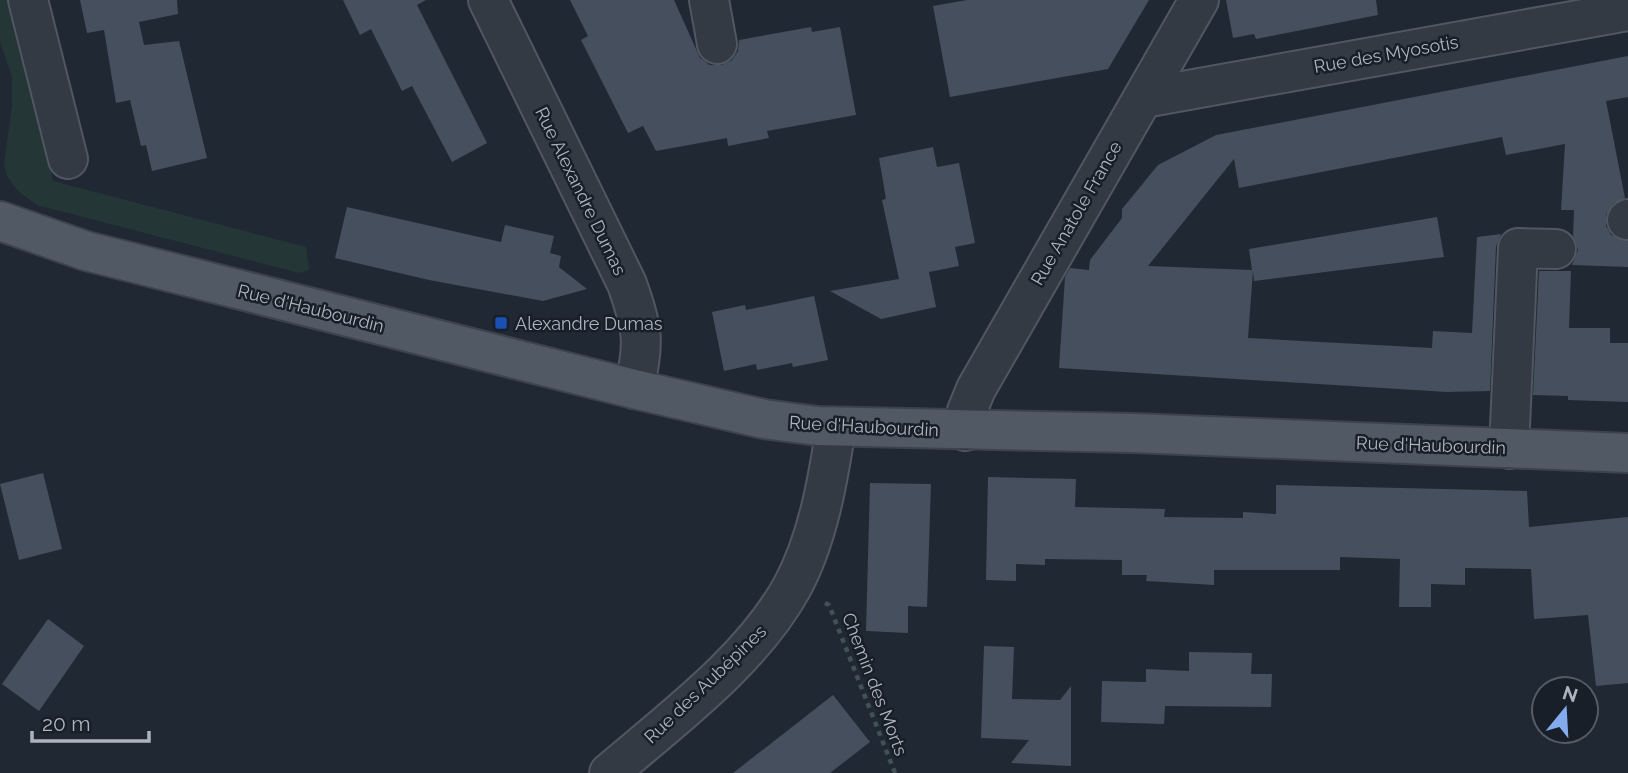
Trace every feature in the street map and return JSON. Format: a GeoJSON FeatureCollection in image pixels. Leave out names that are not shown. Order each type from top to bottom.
{"type":"FeatureCollection","features":[{"type":"Feature","properties":{"kind":"main road","name":"Rue d'Haubourdin"},"geometry":{"type":"LineString","coordinates":[[0,221],[86,251],[634,389],[764,419],[836,427],[1133,433],[1628,453]]}},
{"type":"Feature","properties":{"kind":"street"},"geometry":{"type":"LineString","coordinates":[[29,0],[68,159]]}},
{"type":"Feature","properties":{"kind":"street","name":"Rue Alexandre Dumas"},"geometry":{"type":"LineString","coordinates":[[488,0],[627,284],[639,318],[643,349],[634,389]]}},
{"type":"Feature","properties":{"kind":"street"},"geometry":{"type":"LineString","coordinates":[[709,0],[716,44]]}},
{"type":"Feature","properties":{"kind":"street","name":"Rue Anatole France"},"geometry":{"type":"LineString","coordinates":[[965,431],[967,411],[975,389],[1199,0]]}},
{"type":"Feature","properties":{"kind":"street","name":"Rue des Myosotis"},"geometry":{"type":"LineString","coordinates":[[1144,97],[1628,11]]}},
{"type":"Feature","properties":{"kind":"street"},"geometry":{"type":"LineString","coordinates":[[1509,449],[1518,248],[1556,249]]}},
{"type":"Feature","properties":{"kind":"street","name":"Rue des Aubépines"},"geometry":{"type":"LineString","coordinates":[[609,773],[734,662],[768,624],[793,586],[818,517],[836,427]]}},
{"type":"Feature","properties":{"kind":"path","name":"Chemin des Morts"},"geometry":{"type":"LineString","coordinates":[[793,586],[829,605],[895,773]]}},
{"type":"Feature","properties":{"kind":"shaded area"},"geometry":{"type":"Polygon","coordinates":[[[0,0],[11,0],[53,181],[306,247],[309,270],[299,273],[37,205],[18,191],[7,176],[4,164],[12,106],[12,77],[0,42],[0,0]]]}},
{"type":"Feature","properties":{"kind":"building"},"geometry":{"type":"Polygon","coordinates":[[[80,0],[177,0],[178,14],[139,22],[144,45],[179,41],[207,158],[152,171],[146,145],[141,146],[130,100],[116,103],[104,30],[87,33],[80,0]]]}},
{"type":"Feature","properties":{"kind":"building"},"geometry":{"type":"Polygon","coordinates":[[[343,0],[426,0],[417,5],[487,143],[452,162],[412,86],[402,91],[371,29],[360,35],[343,0]]]}},
{"type":"Feature","properties":{"kind":"building"},"geometry":{"type":"Polygon","coordinates":[[[570,0],[674,0],[700,58],[710,65],[722,65],[732,60],[738,51],[739,40],[811,27],[812,32],[840,27],[856,115],[767,131],[769,138],[728,146],[727,138],[656,151],[643,126],[628,133],[581,40],[588,36],[570,0]]]}},
{"type":"Feature","properties":{"kind":"building"},"geometry":{"type":"Polygon","coordinates":[[[967,0],[1149,0],[1108,69],[950,97],[933,6],[967,0]]]}},
{"type":"Feature","properties":{"kind":"building"},"geometry":{"type":"Polygon","coordinates":[[[1226,0],[1376,0],[1378,15],[1256,39],[1254,34],[1233,38],[1226,0]]]}},
{"type":"Feature","properties":{"kind":"building"},"geometry":{"type":"Polygon","coordinates":[[[1628,56],[1628,97],[1606,101],[1625,198],[1613,204],[1606,215],[1606,226],[1611,235],[1628,241],[1628,267],[1572,265],[1578,250],[1573,236],[1574,210],[1561,210],[1565,144],[1506,155],[1502,137],[1239,188],[1234,159],[1148,266],[1252,270],[1249,249],[1437,217],[1444,257],[1254,281],[1253,271],[1248,338],[1432,348],[1433,331],[1472,333],[1477,237],[1501,234],[1496,247],[1490,391],[1447,392],[1059,368],[1065,277],[1070,268],[1089,270],[1090,260],[1122,218],[1122,209],[1158,165],[1216,135],[1628,56]]]}},
{"type":"Feature","properties":{"kind":"building"},"geometry":{"type":"Polygon","coordinates":[[[933,147],[937,167],[959,163],[975,243],[955,247],[959,266],[929,272],[936,307],[881,319],[830,291],[899,279],[882,200],[886,199],[879,158],[933,147]]]}},
{"type":"Feature","properties":{"kind":"building"},"geometry":{"type":"Polygon","coordinates":[[[347,207],[501,242],[505,225],[554,236],[550,253],[561,256],[559,267],[587,289],[543,301],[429,280],[335,258],[347,207]]]}},
{"type":"Feature","properties":{"kind":"building"},"geometry":{"type":"Polygon","coordinates":[[[1539,271],[1571,271],[1569,328],[1610,328],[1610,343],[1628,343],[1628,402],[1568,400],[1568,396],[1533,395],[1539,271]]]}},
{"type":"Feature","properties":{"kind":"building"},"geometry":{"type":"Polygon","coordinates":[[[814,296],[828,360],[757,370],[756,364],[724,371],[712,312],[745,305],[746,310],[814,296]]]}},
{"type":"Feature","properties":{"kind":"building"},"geometry":{"type":"Polygon","coordinates":[[[43,473],[62,549],[19,560],[0,484],[43,473]]]}},
{"type":"Feature","properties":{"kind":"building"},"geometry":{"type":"Polygon","coordinates":[[[988,477],[1076,479],[1075,507],[1165,509],[1164,517],[1243,518],[1243,512],[1276,514],[1276,485],[1527,491],[1529,527],[1628,517],[1628,683],[1600,686],[1600,675],[1595,675],[1588,615],[1534,619],[1531,569],[1465,568],[1465,585],[1431,584],[1431,607],[1399,607],[1400,559],[1340,557],[1340,570],[1214,570],[1214,585],[1146,581],[1147,575],[1122,575],[1122,560],[1045,559],[1045,565],[1016,564],[1016,581],[986,580],[988,477]]]}},
{"type":"Feature","properties":{"kind":"building"},"geometry":{"type":"Polygon","coordinates":[[[870,483],[931,484],[927,607],[908,606],[908,633],[866,631],[870,483]]]}},
{"type":"Feature","properties":{"kind":"building"},"geometry":{"type":"Polygon","coordinates":[[[48,619],[84,646],[39,711],[2,684],[48,619]]]}},
{"type":"Feature","properties":{"kind":"building"},"geometry":{"type":"Polygon","coordinates":[[[984,646],[1014,647],[1012,699],[1060,700],[1071,686],[1071,766],[1011,763],[1029,740],[981,738],[984,646]]]}},
{"type":"Feature","properties":{"kind":"building"},"geometry":{"type":"Polygon","coordinates":[[[1189,652],[1252,653],[1251,674],[1272,674],[1271,707],[1165,706],[1164,724],[1101,722],[1102,681],[1146,682],[1146,669],[1189,671],[1189,652]]]}},
{"type":"Feature","properties":{"kind":"building"},"geometry":{"type":"Polygon","coordinates":[[[833,695],[870,742],[830,773],[733,773],[833,695]]]}},
{"type":"Feature","properties":{"kind":"place","name":"Alexandre Dumas"},"geometry":{"type":"Point","coordinates":[501,323]}}]}
